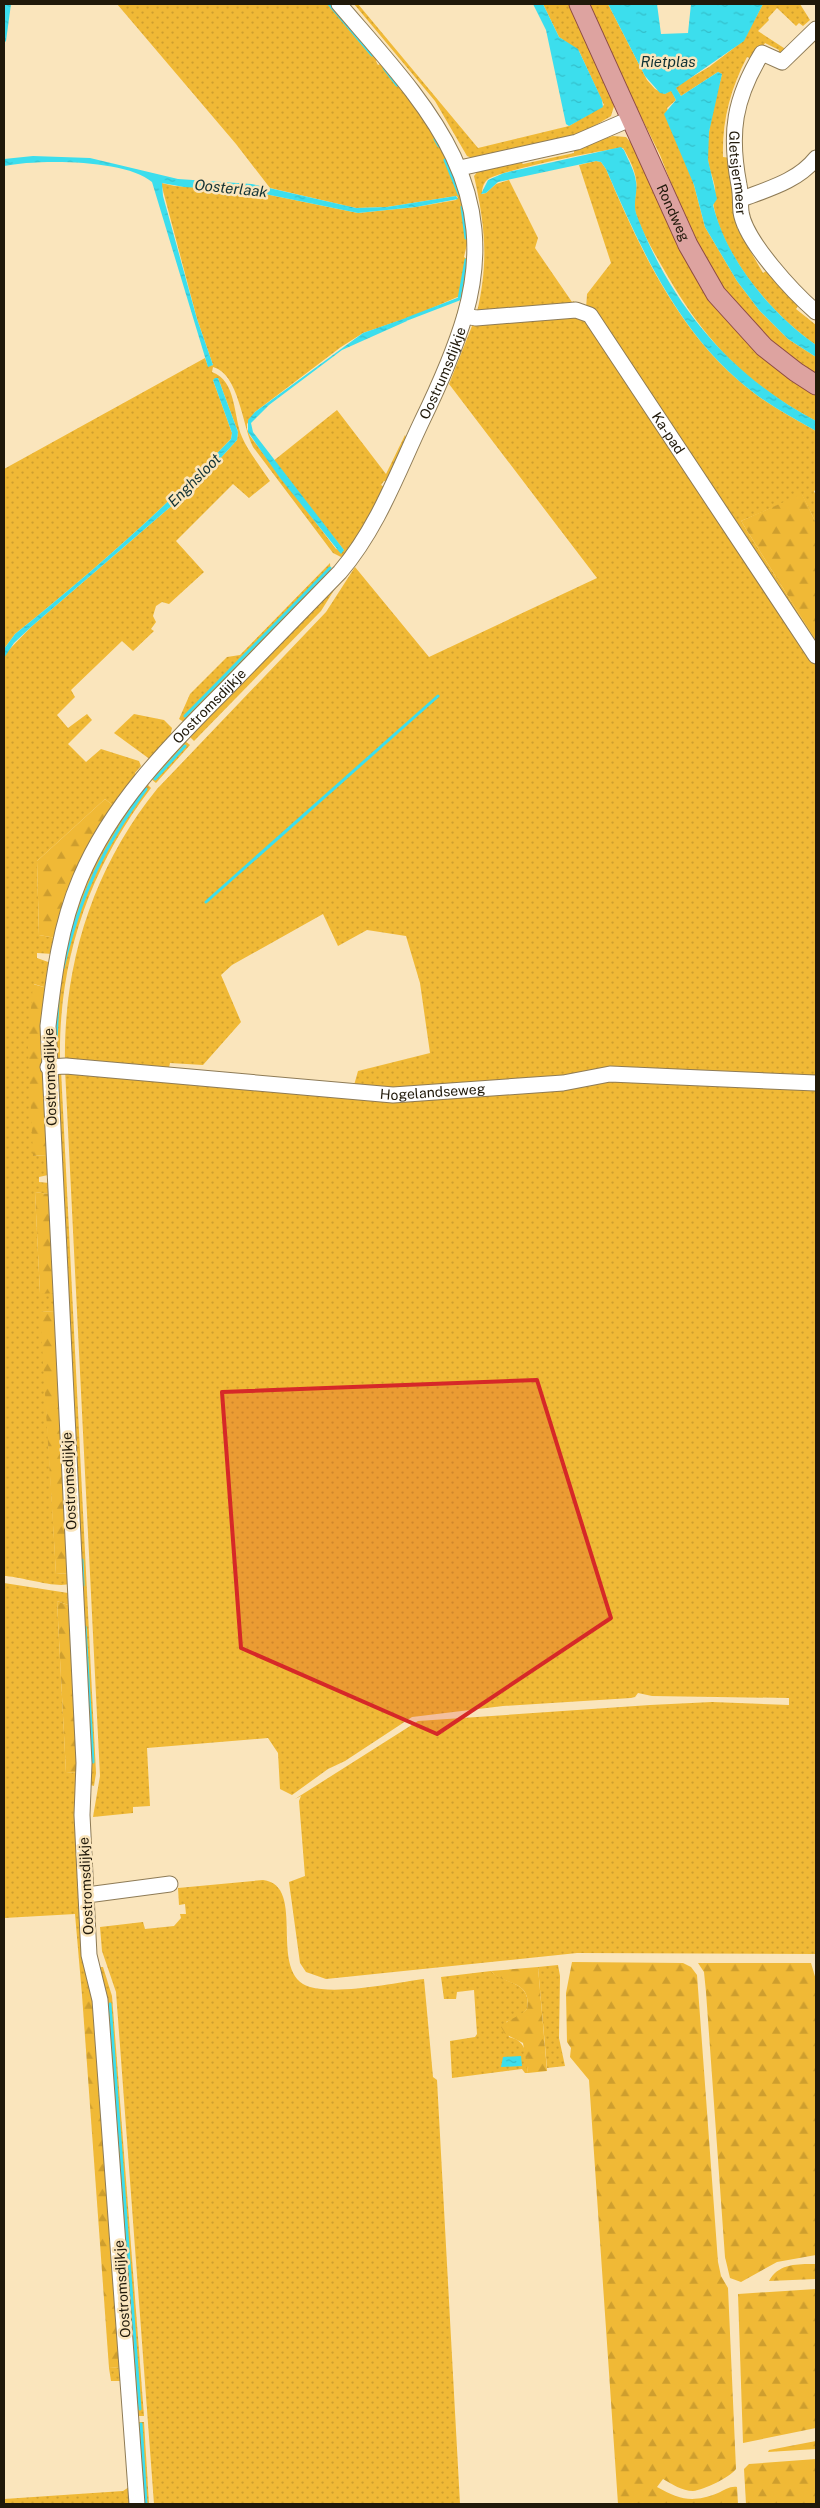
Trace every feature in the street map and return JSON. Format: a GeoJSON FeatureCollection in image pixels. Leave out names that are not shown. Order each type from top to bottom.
{"type":"FeatureCollection","features":[{"type":"Feature","properties":{"kind":"main road","name":"Rondweg"},"geometry":{"type":"LineString","coordinates":[[580,4],[688,245],[716,294],[764,347],[816,385]]}},
{"type":"Feature","properties":{"kind":"street","name":"Oostrumsdijkje"},"geometry":{"type":"LineString","coordinates":[[339,4],[415,93],[441,130],[460,168],[470,206],[475,244],[472,284],[465,316],[445,371],[392,487],[370,530],[349,561]]}},
{"type":"Feature","properties":{"kind":"street","name":"Gletsjermeer"},"geometry":{"type":"LineString","coordinates":[[816,29],[782,62],[762,53],[747,81],[735,119],[733,141],[742,199],[741,212],[763,254],[781,278],[816,312]]}},
{"type":"Feature","properties":{"kind":"street"},"geometry":{"type":"LineString","coordinates":[[460,168],[577,142],[630,119]]}},
{"type":"Feature","properties":{"kind":"street"},"geometry":{"type":"LineString","coordinates":[[742,199],[782,184],[814,166]]}},
{"type":"Feature","properties":{"kind":"street","name":"Ka-pad"},"geometry":{"type":"LineString","coordinates":[[465,316],[476,318],[576,310],[590,315],[816,656]]}},
{"type":"Feature","properties":{"kind":"street","name":"Oostromsdijkje"},"geometry":{"type":"LineString","coordinates":[[138,2504],[100,2000],[89,1954],[82,1807],[84,1763],[48,1067],[48,1026],[56,957],[80,878],[110,822],[158,758],[349,561]]}},
{"type":"Feature","properties":{"kind":"street","name":"Hogelandseweg"},"geometry":{"type":"LineString","coordinates":[[48,1067],[75,1067],[394,1095],[563,1084],[610,1074],[816,1084]]}},
{"type":"Feature","properties":{"kind":"street"},"geometry":{"type":"LineString","coordinates":[[87,1895],[170,1884]]}},
{"type":"Feature","properties":{"kind":"highlighted area"},"geometry":{"type":"Polygon","coordinates":[[[537,1380],[611,1618],[437,1734],[241,1648],[222,1392],[537,1380]]]}},
{"type":"Feature","properties":{"kind":"green space"},"geometry":{"type":"Polygon","coordinates":[[[117,4],[334,4],[378,58],[376,61],[378,65],[382,63],[395,76],[449,157],[470,231],[464,257],[470,262],[468,282],[453,328],[462,295],[416,315],[363,333],[341,347],[255,412],[247,424],[250,436],[336,549],[344,550],[272,462],[337,410],[386,474],[405,435],[407,439],[389,482],[384,481],[381,485],[386,488],[346,555],[341,557],[333,553],[253,447],[249,438],[239,401],[229,379],[213,367],[212,372],[226,383],[230,391],[239,429],[245,443],[270,481],[249,498],[233,484],[176,541],[204,572],[169,604],[162,602],[156,606],[153,616],[156,622],[151,629],[154,631],[133,651],[122,641],[71,690],[75,697],[57,715],[68,728],[87,714],[92,720],[68,744],[86,762],[101,749],[139,761],[141,766],[135,773],[136,777],[115,807],[105,799],[37,861],[39,935],[56,938],[53,954],[37,953],[37,958],[51,963],[47,988],[34,984],[33,1156],[47,1155],[48,1175],[39,1177],[39,1182],[49,1183],[49,1194],[35,1192],[40,1293],[54,1293],[55,1311],[41,1312],[56,1574],[69,1573],[70,1583],[58,1585],[4,1576],[4,655],[31,627],[197,484],[237,440],[238,432],[218,378],[213,380],[232,433],[231,439],[180,491],[126,540],[15,634],[4,649],[4,469],[205,358],[208,366],[213,365],[197,319],[161,183],[175,186],[250,191],[358,213],[416,207],[456,200],[458,197],[387,207],[356,208],[270,188],[236,144],[117,4]]]}},
{"type":"Feature","properties":{"kind":"green space"},"geometry":{"type":"Polygon","coordinates":[[[354,4],[358,4],[478,148],[569,126],[604,105],[579,51],[559,37],[543,4],[574,4],[615,103],[611,116],[576,137],[472,158],[467,156],[435,101],[354,4]]]}},
{"type":"Feature","properties":{"kind":"green space"},"geometry":{"type":"Polygon","coordinates":[[[585,4],[608,4],[647,80],[655,89],[665,94],[671,90],[676,100],[667,108],[694,185],[705,227],[737,281],[759,310],[788,339],[816,357],[816,379],[798,367],[735,309],[694,241],[660,155],[585,4]]]}},
{"type":"Feature","properties":{"kind":"green space"},"geometry":{"type":"Polygon","coordinates":[[[763,4],[800,4],[810,20],[803,26],[799,23],[796,26],[777,8],[758,31],[790,52],[777,56],[779,50],[765,43],[755,60],[747,57],[736,81],[728,106],[724,131],[723,157],[731,158],[742,225],[737,228],[763,273],[769,269],[800,303],[796,309],[816,325],[816,345],[783,318],[753,284],[729,247],[720,227],[714,205],[715,189],[709,164],[708,138],[722,74],[718,72],[681,96],[675,87],[709,67],[743,41],[763,4]]]}},
{"type":"Feature","properties":{"kind":"green space"},"geometry":{"type":"Polygon","coordinates":[[[613,136],[626,137],[637,150],[688,257],[816,390],[816,421],[767,391],[746,375],[710,338],[694,317],[663,268],[641,228],[635,210],[635,176],[623,148],[530,166],[487,180],[482,194],[486,193],[496,184],[509,180],[538,238],[535,248],[572,302],[574,301],[576,307],[477,312],[483,276],[484,243],[481,211],[474,176],[478,171],[518,160],[523,164],[574,153],[574,148],[613,136]]]}},
{"type":"Feature","properties":{"kind":"green space"},"geometry":{"type":"Polygon","coordinates":[[[596,161],[601,162],[606,169],[649,262],[666,292],[684,320],[705,346],[728,371],[754,393],[816,431],[816,490],[814,491],[816,496],[816,523],[802,495],[741,521],[816,641],[816,650],[586,309],[587,294],[611,263],[579,165],[596,161]]]}},
{"type":"Feature","properties":{"kind":"green space"},"geometry":{"type":"Polygon","coordinates":[[[584,315],[816,661],[816,1081],[563,1081],[353,1089],[358,1071],[430,1053],[420,983],[406,936],[367,930],[338,946],[323,914],[232,965],[221,975],[241,1022],[203,1065],[170,1063],[168,1073],[65,1064],[66,1026],[70,989],[77,953],[100,883],[116,851],[135,819],[157,789],[326,612],[355,567],[429,657],[597,578],[449,384],[474,321],[584,315]]]}},
{"type":"Feature","properties":{"kind":"green space"},"geometry":{"type":"Polygon","coordinates":[[[802,494],[816,523],[816,641],[741,521],[802,494]]]}},
{"type":"Feature","properties":{"kind":"green space"},"geometry":{"type":"Polygon","coordinates":[[[330,563],[331,574],[184,722],[179,719],[190,694],[227,657],[240,655],[330,563]]]}},
{"type":"Feature","properties":{"kind":"green space"},"geometry":{"type":"Polygon","coordinates":[[[346,571],[321,611],[194,741],[189,736],[346,571]]]}},
{"type":"Feature","properties":{"kind":"green space"},"geometry":{"type":"Polygon","coordinates":[[[134,714],[164,720],[172,728],[170,738],[151,760],[114,733],[134,714]]]}},
{"type":"Feature","properties":{"kind":"green space"},"geometry":{"type":"Polygon","coordinates":[[[185,741],[190,745],[156,783],[151,779],[185,741]]]}},
{"type":"Feature","properties":{"kind":"green space"},"geometry":{"type":"Polygon","coordinates":[[[147,784],[151,788],[129,819],[110,851],[94,883],[82,917],[72,952],[65,988],[61,1024],[60,1062],[56,1061],[53,1019],[67,936],[90,869],[121,816],[147,784]]]}},
{"type":"Feature","properties":{"kind":"green space"},"geometry":{"type":"Polygon","coordinates":[[[105,799],[115,807],[56,938],[39,935],[37,861],[105,799]]]}},
{"type":"Feature","properties":{"kind":"green space"},"geometry":{"type":"Polygon","coordinates":[[[33,984],[47,988],[47,1155],[33,1156],[28,1045],[33,984]]]}},
{"type":"Feature","properties":{"kind":"green space"},"geometry":{"type":"Polygon","coordinates":[[[65,1069],[352,1094],[588,1080],[816,1086],[816,1954],[577,1953],[326,1979],[306,1972],[300,1963],[289,1882],[305,1876],[299,1801],[301,1796],[295,1799],[418,1721],[712,1702],[789,1705],[789,1698],[652,1696],[638,1693],[635,1697],[631,1698],[503,1706],[412,1717],[345,1761],[328,1769],[292,1795],[280,1789],[278,1753],[268,1738],[147,1748],[150,1806],[133,1807],[133,1813],[93,1817],[100,1776],[65,1069]]]}},
{"type":"Feature","properties":{"kind":"green space"},"geometry":{"type":"Polygon","coordinates":[[[61,1070],[96,1773],[94,1786],[90,1785],[56,1073],[61,1070]]]}},
{"type":"Feature","properties":{"kind":"green space"},"geometry":{"type":"Polygon","coordinates":[[[35,1192],[49,1194],[54,1293],[40,1294],[35,1192]]]}},
{"type":"Feature","properties":{"kind":"green space"},"geometry":{"type":"Polygon","coordinates":[[[55,1311],[69,1573],[56,1574],[40,1312],[55,1311]]]}},
{"type":"Feature","properties":{"kind":"green space"},"geometry":{"type":"Polygon","coordinates":[[[4,1583],[68,1593],[71,1596],[71,1606],[57,1601],[66,1773],[79,1772],[94,1995],[82,1995],[75,1914],[4,1918],[4,1583]]]}},
{"type":"Feature","properties":{"kind":"green space"},"geometry":{"type":"Polygon","coordinates":[[[57,1601],[71,1606],[79,1772],[66,1773],[57,1601]]]}},
{"type":"Feature","properties":{"kind":"green space"},"geometry":{"type":"Polygon","coordinates":[[[263,1880],[276,1885],[283,1897],[290,1966],[297,1979],[310,1987],[335,1990],[350,1989],[424,1979],[433,2077],[437,2080],[460,2504],[154,2504],[116,1992],[102,1951],[100,1927],[143,1922],[145,1929],[174,1926],[181,1918],[180,1914],[186,1914],[185,1904],[179,1905],[178,1888],[263,1880]]]}},
{"type":"Feature","properties":{"kind":"green space"},"geometry":{"type":"Polygon","coordinates":[[[572,1962],[683,1963],[691,1967],[697,1975],[718,2262],[721,2276],[728,2288],[736,2469],[723,2479],[698,2490],[685,2490],[663,2479],[657,2487],[673,2495],[694,2499],[737,2487],[738,2504],[618,2504],[589,2080],[570,2057],[571,2048],[567,2042],[566,1993],[572,1962]]]}},
{"type":"Feature","properties":{"kind":"green space"},"geometry":{"type":"Polygon","coordinates":[[[698,1963],[811,1963],[816,1980],[816,2255],[777,2262],[741,2282],[730,2278],[725,2257],[706,1992],[704,1972],[698,1963]]]}},
{"type":"Feature","properties":{"kind":"green space"},"geometry":{"type":"Polygon","coordinates":[[[558,1965],[560,1976],[559,2038],[565,2066],[547,2068],[538,1967],[558,1965]]]}},
{"type":"Feature","properties":{"kind":"green space"},"geometry":{"type":"Polygon","coordinates":[[[103,1967],[112,1996],[144,2416],[138,2416],[99,1968],[103,1967]]]}},
{"type":"Feature","properties":{"kind":"green space"},"geometry":{"type":"Polygon","coordinates":[[[538,1967],[547,2071],[528,2073],[523,2043],[505,2034],[501,2027],[527,2009],[525,1993],[515,1984],[496,1976],[491,1971],[538,1967]]]}},
{"type":"Feature","properties":{"kind":"green space"},"geometry":{"type":"Polygon","coordinates":[[[491,1971],[516,1984],[525,1993],[527,2009],[520,2016],[506,2022],[509,2037],[520,2042],[525,2050],[528,2073],[525,2073],[522,2069],[452,2078],[450,2041],[475,2037],[477,2034],[474,1990],[457,1992],[456,1999],[444,1999],[441,1977],[491,1971]]]}},
{"type":"Feature","properties":{"kind":"green space"},"geometry":{"type":"Polygon","coordinates":[[[82,1995],[94,1995],[123,2367],[109,2368],[82,1995]]]}},
{"type":"Feature","properties":{"kind":"green space"},"geometry":{"type":"Polygon","coordinates":[[[816,2264],[816,2279],[769,2281],[773,2275],[783,2268],[816,2264]]]}},
{"type":"Feature","properties":{"kind":"green space"},"geometry":{"type":"Polygon","coordinates":[[[816,2289],[816,2428],[743,2443],[738,2294],[816,2289]]]}},
{"type":"Feature","properties":{"kind":"green space"},"geometry":{"type":"Polygon","coordinates":[[[123,2367],[121,2381],[111,2381],[109,2368],[123,2367]]]}},
{"type":"Feature","properties":{"kind":"green space"},"geometry":{"type":"Polygon","coordinates":[[[138,2422],[144,2422],[149,2504],[142,2504],[138,2422]]]}},
{"type":"Feature","properties":{"kind":"green space"},"geometry":{"type":"Polygon","coordinates":[[[816,2441],[816,2449],[768,2452],[769,2450],[816,2441]]]}},
{"type":"Feature","properties":{"kind":"green space"},"geometry":{"type":"Polygon","coordinates":[[[816,2459],[816,2504],[746,2504],[744,2469],[749,2464],[816,2459]]]}},
{"type":"Feature","properties":{"kind":"green space"},"geometry":{"type":"Polygon","coordinates":[[[129,2487],[133,2504],[5,2504],[4,2499],[123,2491],[129,2487]]]}},
{"type":"Feature","properties":{"kind":"water"},"geometry":{"type":"Polygon","coordinates":[[[4,4],[11,4],[6,41],[4,43],[4,4]]]}},
{"type":"Feature","properties":{"kind":"water"},"geometry":{"type":"Polygon","coordinates":[[[533,4],[543,4],[559,37],[578,49],[602,100],[603,107],[569,126],[566,124],[546,30],[533,4]]]}},
{"type":"Feature","properties":{"kind":"water","name":"Rietplas"},"geometry":{"type":"Polygon","coordinates":[[[608,4],[657,4],[661,34],[688,33],[691,4],[763,4],[744,41],[676,88],[681,96],[718,72],[722,74],[709,132],[708,160],[717,199],[713,205],[729,246],[740,265],[753,284],[782,317],[816,345],[816,357],[788,339],[759,310],[737,281],[705,227],[694,185],[664,114],[676,100],[671,91],[665,94],[660,93],[645,76],[608,4]]]}},
{"type":"Feature","properties":{"kind":"water"},"geometry":{"type":"Polygon","coordinates":[[[621,147],[635,178],[635,207],[637,216],[651,249],[687,309],[731,360],[757,383],[785,403],[816,421],[816,431],[754,393],[728,371],[705,346],[666,292],[649,262],[601,162],[596,161],[498,182],[486,193],[481,194],[488,180],[504,173],[621,147]]]}},
{"type":"Feature","properties":{"kind":"water","name":"Oosterlaak"},"geometry":{"type":"Polygon","coordinates":[[[33,156],[90,158],[178,179],[252,184],[356,208],[387,207],[456,196],[458,199],[416,207],[358,213],[250,191],[184,187],[162,183],[163,196],[197,319],[213,365],[208,367],[152,182],[140,174],[102,165],[37,162],[4,166],[4,159],[33,156]]]}},
{"type":"Feature","properties":{"kind":"water"},"geometry":{"type":"Polygon","coordinates":[[[406,318],[407,321],[342,350],[269,405],[251,423],[253,432],[344,550],[341,554],[280,478],[248,432],[248,420],[255,412],[363,333],[406,318]]]}},
{"type":"Feature","properties":{"kind":"water","name":"Enghsloot"},"geometry":{"type":"Polygon","coordinates":[[[218,378],[238,432],[237,440],[197,484],[31,627],[14,643],[4,658],[4,649],[15,634],[126,540],[180,491],[231,439],[232,433],[213,380],[218,378]]]}},
{"type":"Feature","properties":{"kind":"water"},"geometry":{"type":"Polygon","coordinates":[[[521,2056],[522,2066],[501,2067],[503,2057],[521,2056]]]}},
{"type":"Feature","properties":{"kind":"waterway"},"geometry":{"type":"LineString","coordinates":[[329,4],[372,55]]}},
{"type":"Feature","properties":{"kind":"waterway"},"geometry":{"type":"LineString","coordinates":[[384,68],[397,85]]}},
{"type":"Feature","properties":{"kind":"waterway"},"geometry":{"type":"LineString","coordinates":[[435,139],[439,146]]}},
{"type":"Feature","properties":{"kind":"waterway"},"geometry":{"type":"LineString","coordinates":[[445,160],[459,194]]}},
{"type":"Feature","properties":{"kind":"waterway"},"geometry":{"type":"LineString","coordinates":[[462,207],[466,238]]}},
{"type":"Feature","properties":{"kind":"waterway"},"geometry":{"type":"LineString","coordinates":[[407,319],[459,299],[466,260]]}},
{"type":"Feature","properties":{"kind":"waterway"},"geometry":{"type":"LineString","coordinates":[[185,716],[330,568]]}},
{"type":"Feature","properties":{"kind":"waterway"},"geometry":{"type":"LineString","coordinates":[[206,902],[438,696]]}},
{"type":"Feature","properties":{"kind":"waterway"},"geometry":{"type":"LineString","coordinates":[[155,779],[185,746]]}},
{"type":"Feature","properties":{"kind":"waterway"},"geometry":{"type":"LineString","coordinates":[[63,968],[77,918],[94,874],[117,832],[146,789]]}},
{"type":"Feature","properties":{"kind":"waterway"},"geometry":{"type":"LineString","coordinates":[[56,1040],[58,1001]]}},
{"type":"Feature","properties":{"kind":"waterway"},"geometry":{"type":"LineString","coordinates":[[82,1560],[83,1585]]}},
{"type":"Feature","properties":{"kind":"waterway"},"geometry":{"type":"LineString","coordinates":[[85,1627],[93,1762]]}},
{"type":"Feature","properties":{"kind":"waterway"},"geometry":{"type":"LineString","coordinates":[[110,2004],[140,2409]]}},
{"type":"Feature","properties":{"kind":"waterway"},"geometry":{"type":"LineString","coordinates":[[141,2424],[146,2504]]}}]}
